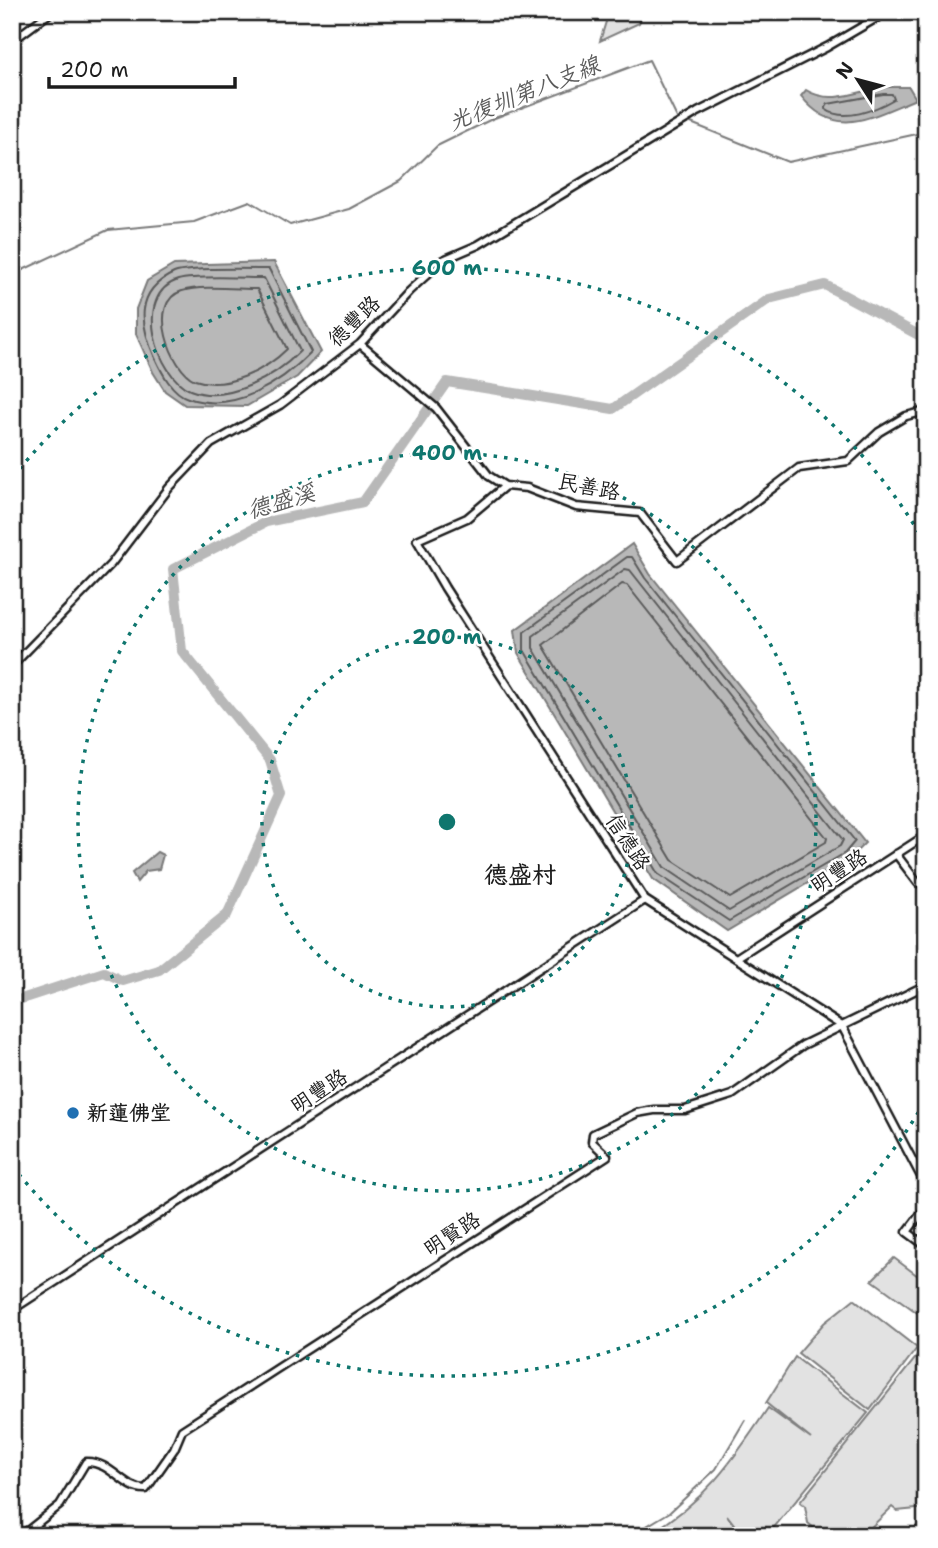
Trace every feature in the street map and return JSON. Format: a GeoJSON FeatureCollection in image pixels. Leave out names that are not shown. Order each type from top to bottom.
{"type":"FeatureCollection","features":[{"type":"Feature","properties":{"kind":"street"},"geometry":{"type":"LineString","coordinates":[[12,41],[51,12]]}},
{"type":"Feature","properties":{"kind":"street","name":"德豐路"},"geometry":{"type":"LineString","coordinates":[[12,666],[111,564],[155,505],[211,444],[281,405],[360,344],[409,291],[443,260],[478,245],[698,112],[827,47],[887,12]]}},
{"type":"Feature","properties":{"kind":"street"},"geometry":{"type":"LineString","coordinates":[[360,344],[436,408],[489,476],[505,486]]}},
{"type":"Feature","properties":{"kind":"street","name":"民善路"},"geometry":{"type":"LineString","coordinates":[[505,486],[527,488],[576,507],[640,513],[677,561],[799,468],[848,461],[879,432],[906,416],[926,411]]}},
{"type":"Feature","properties":{"kind":"street","name":"信德路"},"geometry":{"type":"LineString","coordinates":[[505,486],[467,519],[417,540],[445,588],[645,900],[842,1026],[926,1186]]}},
{"type":"Feature","properties":{"kind":"street","name":"明豐路"},"geometry":{"type":"LineString","coordinates":[[736,958],[926,835]]}},
{"type":"Feature","properties":{"kind":"street"},"geometry":{"type":"LineString","coordinates":[[896,854],[918,883]]}},
{"type":"Feature","properties":{"kind":"street","name":"明豐路"},"geometry":{"type":"LineString","coordinates":[[12,1310],[645,900]]}},
{"type":"Feature","properties":{"kind":"street","name":"明賢路"},"geometry":{"type":"LineString","coordinates":[[21,1536],[60,1506],[86,1462],[100,1463],[134,1487],[146,1489],[174,1449],[182,1430],[607,1156],[592,1142],[593,1134],[637,1113],[685,1110],[732,1096],[803,1045],[926,985]]}},
{"type":"Feature","properties":{"kind":"street"},"geometry":{"type":"LineString","coordinates":[[926,1207],[907,1233],[926,1246]]}},
{"type":"Feature","properties":{"kind":"shaded area"},"geometry":{"type":"Polygon","coordinates":[[[609,12],[643,12],[639,23],[600,41],[609,12]]]}},
{"type":"Feature","properties":{"kind":"shaded area"},"geometry":{"type":"Polygon","coordinates":[[[894,1258],[926,1282],[926,1319],[872,1280],[894,1258]]]}},
{"type":"Feature","properties":{"kind":"shaded area"},"geometry":{"type":"Polygon","coordinates":[[[854,1299],[917,1348],[870,1410],[798,1353],[824,1323],[854,1299]]]}},
{"type":"Feature","properties":{"kind":"shaded area"},"geometry":{"type":"Polygon","coordinates":[[[926,1345],[926,1508],[897,1511],[892,1507],[862,1536],[823,1536],[808,1523],[805,1506],[800,1502],[926,1345]]]}},
{"type":"Feature","properties":{"kind":"shaded area"},"geometry":{"type":"Polygon","coordinates":[[[795,1357],[868,1413],[767,1536],[743,1536],[727,1515],[741,1536],[646,1536],[701,1495],[729,1464],[768,1408],[811,1439],[766,1403],[795,1357]]]}},
{"type":"Feature","properties":{"kind":"water"},"geometry":{"type":"Polygon","coordinates":[[[882,87],[909,87],[916,99],[870,117],[841,121],[828,118],[814,110],[801,96],[806,90],[824,97],[834,97],[882,87]]]}},
{"type":"Feature","properties":{"kind":"water"},"geometry":{"type":"Polygon","coordinates":[[[274,262],[321,352],[297,377],[247,406],[185,405],[165,391],[136,334],[136,309],[147,281],[174,265],[274,262]]]}},
{"type":"Feature","properties":{"kind":"water"},"geometry":{"type":"Polygon","coordinates":[[[632,544],[650,574],[865,843],[850,858],[727,931],[653,879],[518,653],[515,630],[632,544]]]}},
{"type":"Feature","properties":{"kind":"water"},"geometry":{"type":"Polygon","coordinates":[[[157,852],[163,855],[159,869],[146,871],[137,882],[132,873],[157,852]]]}},
{"type":"Feature","properties":{"kind":"waterway","name":"光復圳第八支線"},"geometry":{"type":"LineString","coordinates":[[12,275],[108,230],[194,222],[250,201],[290,225],[349,209],[401,181],[437,146],[492,119],[649,60],[677,118]]}},
{"type":"Feature","properties":{"kind":"waterway","name":"光復圳第八支線"},"geometry":{"type":"LineString","coordinates":[[686,121],[788,162],[926,132]]}},
{"type":"Feature","properties":{"kind":"waterway","name":"德盛溪"},"geometry":{"type":"LineString","coordinates":[[12,1002],[104,972],[123,981],[159,970],[227,915],[281,796],[270,760],[182,651],[173,569],[266,522],[363,502],[447,382],[613,409],[769,299],[825,285],[926,339]]}},
{"type":"Feature","properties":{"kind":"waterway"},"geometry":{"type":"LineString","coordinates":[[630,1536],[670,1512],[716,1469],[745,1420]]}},
{"type":"Feature","properties":{"kind":"place","name":"新蓮佛堂"},"geometry":{"type":"Point","coordinates":[73,1113]}},
{"type":"Feature","properties":{"kind":"district","name":"德盛村"},"geometry":{"type":"Point","coordinates":[520,875]}}]}
